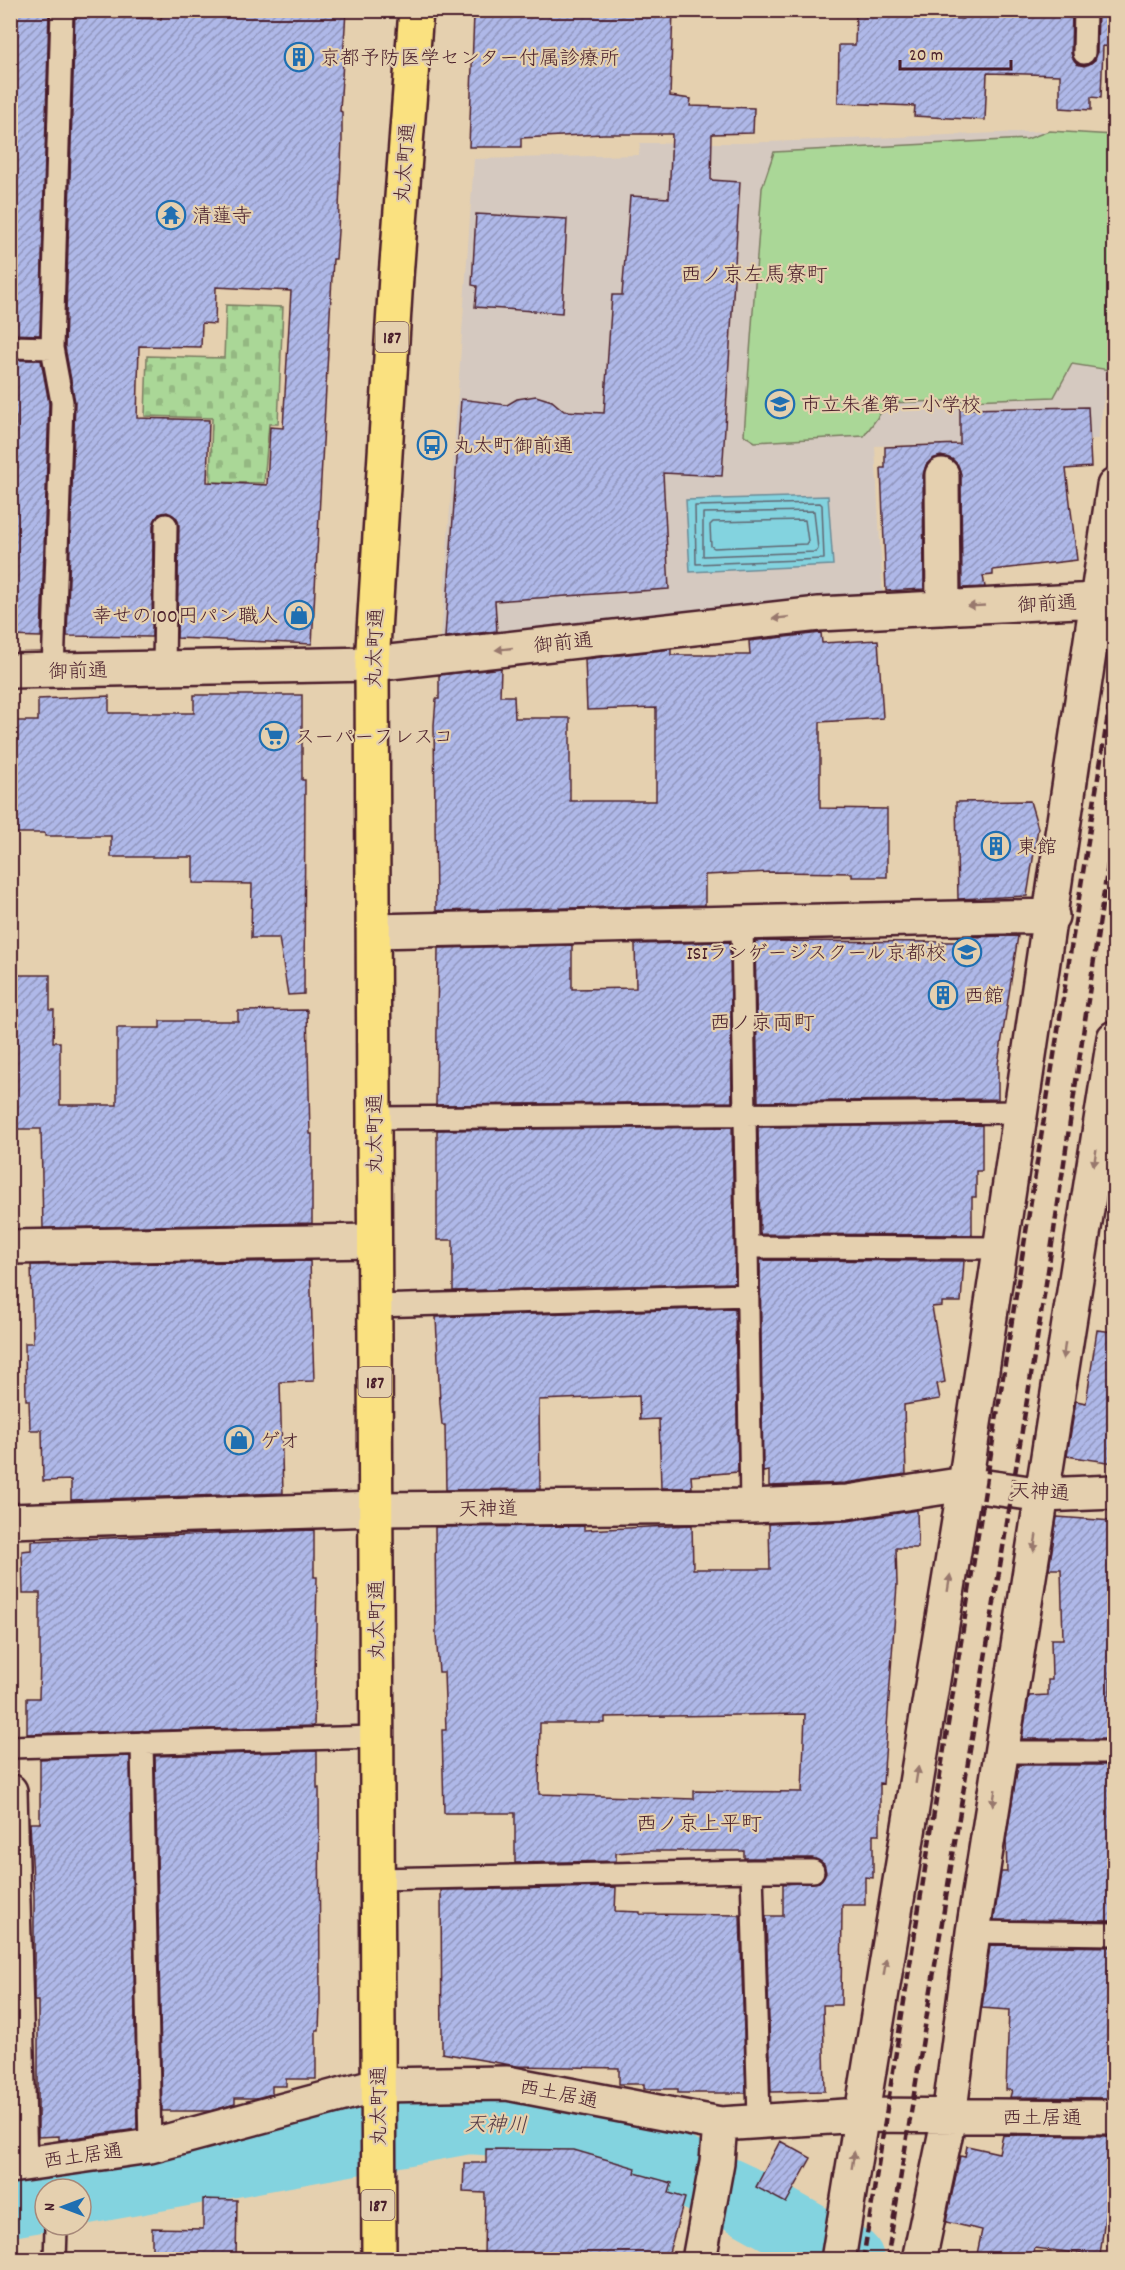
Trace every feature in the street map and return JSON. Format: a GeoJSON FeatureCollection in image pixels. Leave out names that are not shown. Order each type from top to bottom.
{"type":"FeatureCollection","features":[{"type":"Feature","properties":{"kind":"main road","name":"丸太町通"},"geometry":{"type":"LineString","coordinates":[[379,2259],[372,664],[396,277],[416,10]]}},
{"type":"Feature","properties":{"kind":"street"},"geometry":{"type":"LineString","coordinates":[[942,475],[943,608]]}},
{"type":"Feature","properties":{"kind":"street"},"geometry":{"type":"LineString","coordinates":[[838,2259],[965,1484],[1052,916],[1106,600],[1114,486]]}},
{"type":"Feature","properties":{"kind":"street","name":"御前通"},"geometry":{"type":"LineString","coordinates":[[10,671],[372,664],[819,614],[1106,600]]}},
{"type":"Feature","properties":{"kind":"street"},"geometry":{"type":"LineString","coordinates":[[374,931],[1052,916]]}},
{"type":"Feature","properties":{"kind":"street"},"geometry":{"type":"LineString","coordinates":[[919,2259],[949,2117],[973,1932],[1043,1495],[1076,1271],[1114,1044]]}},
{"type":"Feature","properties":{"kind":"street"},"geometry":{"type":"LineString","coordinates":[[10,1247],[374,1241]]}},
{"type":"Feature","properties":{"kind":"street","name":"天神通"},"geometry":{"type":"LineString","coordinates":[[965,1484],[1043,1495],[1114,1492]]}},
{"type":"Feature","properties":{"kind":"street","name":"天神道"},"geometry":{"type":"LineString","coordinates":[[10,1521],[375,1509],[751,1506],[847,1502],[965,1484]]}},
{"type":"Feature","properties":{"kind":"street"},"geometry":{"type":"LineString","coordinates":[[10,1791],[15,2165]]}},
{"type":"Feature","properties":{"kind":"street","name":"西土居通"},"geometry":{"type":"LineString","coordinates":[[15,2165],[150,2146],[377,2093],[507,2083],[720,2124],[759,2119],[861,2115],[1114,2117]]}},
{"type":"Feature","properties":{"kind":"street"},"geometry":{"type":"LineString","coordinates":[[699,2259],[717,2162],[720,2124]]}},
{"type":"Feature","properties":{"kind":"lane"},"geometry":{"type":"LineString","coordinates":[[53,671],[63,402],[52,348],[62,10]]}},
{"type":"Feature","properties":{"kind":"lane"},"geometry":{"type":"LineString","coordinates":[[1084,53],[1085,10]]}},
{"type":"Feature","properties":{"kind":"lane"},"geometry":{"type":"LineString","coordinates":[[10,347],[52,348]]}},
{"type":"Feature","properties":{"kind":"lane"},"geometry":{"type":"LineString","coordinates":[[164,669],[166,525]]}},
{"type":"Feature","properties":{"kind":"lane"},"geometry":{"type":"LineString","coordinates":[[742,922],[751,1506]]}},
{"type":"Feature","properties":{"kind":"lane"},"geometry":{"type":"LineString","coordinates":[[374,1118],[1022,1112]]}},
{"type":"Feature","properties":{"kind":"lane"},"geometry":{"type":"LineString","coordinates":[[747,1247],[1000,1248]]}},
{"type":"Feature","properties":{"kind":"lane"},"geometry":{"type":"LineString","coordinates":[[375,1306],[748,1295]]}},
{"type":"Feature","properties":{"kind":"lane"},"geometry":{"type":"LineString","coordinates":[[10,1747],[376,1737]]}},
{"type":"Feature","properties":{"kind":"lane"},"geometry":{"type":"LineString","coordinates":[[142,1743],[150,2146]]}},
{"type":"Feature","properties":{"kind":"lane"},"geometry":{"type":"LineString","coordinates":[[1001,1752],[1114,1752]]}},
{"type":"Feature","properties":{"kind":"lane"},"geometry":{"type":"LineString","coordinates":[[752,1871],[759,2119]]}},
{"type":"Feature","properties":{"kind":"lane"},"geometry":{"type":"LineString","coordinates":[[377,1878],[813,1871]]}},
{"type":"Feature","properties":{"kind":"lane"},"geometry":{"type":"LineString","coordinates":[[973,1932],[1114,1934]]}},
{"type":"Feature","properties":{"kind":"lane"},"geometry":{"type":"LineString","coordinates":[[55,2259],[56,2237]]}},
{"type":"Feature","properties":{"kind":"shaded area","name":"市立朱雀第二小学校"},"geometry":{"type":"Polygon","coordinates":[[[1049,131],[1114,135],[1114,332],[1098,439],[875,446],[883,601],[554,633],[441,639],[474,159],[639,155],[640,143],[739,143],[1049,131]]]}},
{"type":"Feature","properties":{"kind":"green space"},"geometry":{"type":"Polygon","coordinates":[[[1049,131],[1114,135],[1114,332],[1109,370],[1072,364],[1054,397],[888,403],[864,436],[755,442],[744,435],[762,188],[774,152],[1027,139],[1049,131]]]}},
{"type":"Feature","properties":{"kind":"green space"},"geometry":{"type":"Polygon","coordinates":[[[226,305],[283,307],[278,424],[269,424],[264,483],[210,482],[212,418],[145,416],[147,356],[224,358],[226,305]]]}},
{"type":"Feature","properties":{"kind":"water"},"geometry":{"type":"Polygon","coordinates":[[[828,496],[833,565],[690,572],[686,500],[828,496]]]}},
{"type":"Feature","properties":{"kind":"building"},"geometry":{"type":"Polygon","coordinates":[[[10,10],[49,10],[40,335],[10,334],[10,10]]]}},
{"type":"Feature","properties":{"kind":"building"},"geometry":{"type":"Polygon","coordinates":[[[75,10],[103,10],[103,17],[161,19],[162,10],[346,10],[340,111],[342,112],[342,140],[338,231],[336,259],[333,259],[312,644],[177,638],[179,525],[177,518],[167,512],[159,514],[153,525],[152,637],[67,636],[75,402],[65,347],[75,10]],[[216,287],[215,324],[202,323],[201,347],[139,346],[137,418],[209,420],[207,482],[267,485],[270,427],[283,428],[291,291],[216,287]]]}},
{"type":"Feature","properties":{"kind":"building"},"geometry":{"type":"Polygon","coordinates":[[[476,10],[673,10],[670,96],[691,99],[690,106],[754,108],[753,133],[712,134],[711,180],[740,182],[722,476],[663,473],[669,589],[495,601],[497,631],[445,637],[461,399],[507,405],[517,399],[536,396],[552,401],[564,411],[604,413],[612,295],[622,295],[630,196],[669,198],[672,134],[603,134],[521,138],[521,147],[469,147],[476,10]]]}},
{"type":"Feature","properties":{"kind":"building"},"geometry":{"type":"Polygon","coordinates":[[[856,10],[901,10],[901,16],[963,19],[964,11],[1011,13],[1011,10],[1072,10],[1071,53],[1077,64],[1084,66],[1095,60],[1097,54],[1098,10],[1114,10],[1114,47],[1103,46],[1101,98],[1091,97],[1091,110],[1060,108],[1060,75],[987,73],[985,120],[914,116],[915,106],[838,103],[839,45],[855,45],[856,10]]]}},
{"type":"Feature","properties":{"kind":"building"},"geometry":{"type":"Polygon","coordinates":[[[476,214],[567,219],[562,313],[475,307],[477,286],[472,285],[476,214]]]}},
{"type":"Feature","properties":{"kind":"building"},"geometry":{"type":"Polygon","coordinates":[[[10,360],[41,360],[49,403],[41,637],[10,636],[10,476],[14,476],[16,417],[10,417],[10,360]]]}},
{"type":"Feature","properties":{"kind":"building"},"geometry":{"type":"Polygon","coordinates":[[[1088,407],[1091,467],[1066,469],[1077,560],[993,570],[993,575],[983,576],[985,587],[962,588],[961,474],[958,465],[952,459],[941,456],[932,459],[926,465],[923,475],[924,589],[886,591],[881,468],[885,468],[885,447],[960,444],[960,409],[1088,407]]]}},
{"type":"Feature","properties":{"kind":"building"},"geometry":{"type":"Polygon","coordinates":[[[821,633],[822,643],[878,640],[883,718],[820,722],[820,808],[887,809],[887,877],[852,877],[852,873],[772,872],[705,875],[705,905],[436,911],[434,725],[436,699],[439,699],[439,675],[501,668],[500,696],[514,696],[515,718],[570,718],[570,801],[656,801],[656,708],[587,710],[585,659],[671,649],[671,655],[750,655],[749,641],[821,633]]]}},
{"type":"Feature","properties":{"kind":"building"},"geometry":{"type":"Polygon","coordinates":[[[194,695],[302,695],[302,780],[305,780],[304,994],[288,995],[279,938],[251,938],[252,884],[193,883],[193,857],[111,857],[111,836],[45,836],[45,833],[10,833],[10,721],[38,721],[38,699],[109,696],[109,713],[194,713],[194,695]]]}},
{"type":"Feature","properties":{"kind":"building","name":"東館"},"geometry":{"type":"Polygon","coordinates":[[[1030,801],[1038,828],[1027,896],[958,899],[956,802],[1030,801]]]}},
{"type":"Feature","properties":{"kind":"building"},"geometry":{"type":"Polygon","coordinates":[[[1018,936],[998,1064],[998,1099],[758,1102],[755,941],[959,942],[959,937],[1018,936]]]}},
{"type":"Feature","properties":{"kind":"building"},"geometry":{"type":"Polygon","coordinates":[[[730,942],[732,1102],[436,1105],[438,948],[572,945],[572,989],[636,988],[635,944],[730,942]]]}},
{"type":"Feature","properties":{"kind":"building"},"geometry":{"type":"Polygon","coordinates":[[[10,975],[50,975],[50,1010],[54,1010],[53,1042],[60,1042],[60,1105],[117,1105],[117,1028],[160,1028],[160,1021],[238,1021],[238,1011],[307,1010],[310,1134],[312,1134],[312,1223],[43,1228],[41,1129],[11,1129],[10,975]]]}},
{"type":"Feature","properties":{"kind":"building"},"geometry":{"type":"Polygon","coordinates":[[[982,1125],[982,1171],[976,1171],[976,1197],[972,1197],[972,1235],[760,1234],[758,1127],[982,1125]]]}},
{"type":"Feature","properties":{"kind":"building"},"geometry":{"type":"Polygon","coordinates":[[[732,1127],[735,1283],[453,1291],[453,1240],[437,1240],[437,1130],[732,1127]]]}},
{"type":"Feature","properties":{"kind":"building"},"geometry":{"type":"Polygon","coordinates":[[[760,1260],[964,1261],[961,1302],[942,1302],[942,1306],[932,1307],[945,1382],[937,1384],[940,1399],[904,1405],[906,1474],[845,1483],[769,1486],[769,1471],[763,1472],[760,1260]]]}},
{"type":"Feature","properties":{"kind":"building"},"geometry":{"type":"Polygon","coordinates":[[[310,1261],[314,1381],[280,1382],[283,1493],[71,1500],[71,1480],[43,1481],[42,1430],[30,1430],[29,1400],[26,1400],[25,1343],[33,1343],[31,1265],[310,1261]]]}},
{"type":"Feature","properties":{"kind":"building"},"geometry":{"type":"Polygon","coordinates":[[[735,1308],[738,1472],[691,1476],[692,1488],[661,1488],[659,1419],[640,1420],[639,1396],[539,1400],[540,1489],[446,1490],[445,1425],[442,1425],[440,1403],[436,1317],[735,1308]]]}},
{"type":"Feature","properties":{"kind":"building"},"geometry":{"type":"Polygon","coordinates":[[[1097,1330],[1114,1332],[1114,1463],[1067,1456],[1076,1401],[1086,1403],[1097,1330]]]}},
{"type":"Feature","properties":{"kind":"building"},"geometry":{"type":"Polygon","coordinates":[[[917,1510],[918,1548],[896,1548],[897,1584],[883,1784],[880,1783],[880,1834],[873,1834],[873,1878],[865,1877],[865,1905],[842,1905],[841,2005],[823,2005],[825,2091],[771,2092],[766,1916],[783,1916],[783,1884],[819,1882],[826,1872],[824,1864],[813,1858],[744,1858],[744,1851],[641,1851],[616,1853],[616,1861],[515,1863],[515,1813],[444,1813],[442,1730],[446,1730],[444,1672],[439,1672],[436,1635],[435,1527],[584,1526],[584,1530],[692,1525],[693,1569],[770,1569],[769,1524],[848,1521],[917,1510]],[[805,1714],[605,1717],[605,1723],[540,1723],[539,1794],[694,1799],[694,1791],[802,1792],[805,1714]]]}},
{"type":"Feature","properties":{"kind":"building"},"geometry":{"type":"Polygon","coordinates":[[[1057,1517],[1112,1521],[1110,1697],[1114,1697],[1114,1739],[1022,1739],[1029,1696],[1048,1695],[1048,1680],[1052,1680],[1051,1639],[1063,1639],[1061,1569],[1049,1569],[1057,1517]]]}},
{"type":"Feature","properties":{"kind":"building"},"geometry":{"type":"Polygon","coordinates":[[[314,1530],[314,1577],[317,1577],[314,1726],[27,1734],[27,1698],[39,1698],[40,1658],[40,1593],[23,1593],[22,1551],[31,1550],[31,1541],[314,1530]]]}},
{"type":"Feature","properties":{"kind":"building"},"geometry":{"type":"Polygon","coordinates":[[[317,1751],[320,2004],[319,2030],[316,2030],[316,2079],[286,2079],[286,2086],[272,2086],[272,2094],[256,2098],[235,2098],[235,2104],[210,2111],[162,2111],[155,1756],[317,1751]]]}},
{"type":"Feature","properties":{"kind":"building"},"geometry":{"type":"Polygon","coordinates":[[[130,1756],[137,2129],[59,2140],[59,2136],[38,2137],[38,2001],[34,2001],[34,1897],[30,1823],[40,1823],[40,1759],[130,1756]]]}},
{"type":"Feature","properties":{"kind":"building"},"geometry":{"type":"Polygon","coordinates":[[[1018,1765],[1114,1765],[1114,1921],[994,1920],[1001,1872],[1007,1872],[1006,1840],[1018,1765]]]}},
{"type":"Feature","properties":{"kind":"building"},"geometry":{"type":"Polygon","coordinates":[[[616,1887],[615,1911],[640,1912],[640,1914],[740,1915],[746,2093],[678,2093],[678,2089],[644,2089],[644,2084],[619,2084],[619,2068],[517,2066],[442,2053],[441,1890],[616,1887]]]}},
{"type":"Feature","properties":{"kind":"building"},"geometry":{"type":"Polygon","coordinates":[[[990,1945],[1114,1947],[1114,2098],[1010,2097],[1012,2090],[1006,2090],[1009,2010],[982,2008],[990,1945]]]}},
{"type":"Feature","properties":{"kind":"building"},"geometry":{"type":"Polygon","coordinates":[[[1003,2135],[1114,2136],[1114,2193],[1108,2193],[1100,2256],[1035,2248],[1032,2259],[976,2259],[982,2230],[946,2222],[960,2156],[965,2157],[967,2146],[999,2153],[1003,2135]]]}},
{"type":"Feature","properties":{"kind":"building"},"geometry":{"type":"Polygon","coordinates":[[[780,2141],[811,2158],[786,2203],[756,2187],[780,2141]]]}},
{"type":"Feature","properties":{"kind":"building"},"geometry":{"type":"Polygon","coordinates":[[[486,2149],[574,2150],[636,2168],[635,2173],[672,2183],[669,2193],[685,2198],[667,2259],[484,2259],[485,2193],[463,2192],[464,2163],[486,2163],[486,2149]]]}},
{"type":"Feature","properties":{"kind":"building"},"geometry":{"type":"Polygon","coordinates":[[[203,2199],[237,2200],[236,2259],[152,2259],[152,2228],[203,2229],[203,2199]]]}},
{"type":"Feature","properties":{"kind":"waterway","name":"天神川"},"geometry":{"type":"LineString","coordinates":[[93,2189],[468,2120],[590,2128],[738,2197],[850,2260]]}},
{"type":"Feature","properties":{"kind":"waterway","name":"天神川"},"geometry":{"type":"LineString","coordinates":[[10,2203],[33,2199]]}},
{"type":"Feature","properties":{"kind":"railway"},"geometry":{"type":"LineString","coordinates":[[863,2260],[1114,677]]}},
{"type":"Feature","properties":{"kind":"railway"},"geometry":{"type":"LineString","coordinates":[[887,2260],[1048,1271],[1114,824]]}},
{"type":"Feature","properties":{"kind":"place","name":"京都予防医学センター付属診療所"},"geometry":{"type":"Point","coordinates":[299,57]}},
{"type":"Feature","properties":{"kind":"place","name":"清蓮寺"},"geometry":{"type":"Point","coordinates":[171,215]}},
{"type":"Feature","properties":{"kind":"place","name":"市立朱雀第二小学校"},"geometry":{"type":"Point","coordinates":[780,404]}},
{"type":"Feature","properties":{"kind":"place","name":"丸太町御前通"},"geometry":{"type":"Point","coordinates":[432,445]}},
{"type":"Feature","properties":{"kind":"place","name":"幸せの100円パン職人"},"geometry":{"type":"Point","coordinates":[299,615]}},
{"type":"Feature","properties":{"kind":"place","name":"スーパーフレスコ"},"geometry":{"type":"Point","coordinates":[274,736]}},
{"type":"Feature","properties":{"kind":"place","name":"東館"},"geometry":{"type":"Point","coordinates":[996,846]}},
{"type":"Feature","properties":{"kind":"place","name":"ISIランゲージスクール京都校"},"geometry":{"type":"Point","coordinates":[967,952]}},
{"type":"Feature","properties":{"kind":"place","name":"西館"},"geometry":{"type":"Point","coordinates":[943,995]}},
{"type":"Feature","properties":{"kind":"place","name":"ゲオ"},"geometry":{"type":"Point","coordinates":[239,1440]}},
{"type":"Feature","properties":{"kind":"district","name":"西ノ京左馬寮町"},"geometry":{"type":"Point","coordinates":[754,274]}},
{"type":"Feature","properties":{"kind":"district","name":"西ノ京両町"},"geometry":{"type":"Point","coordinates":[762,1022]}},
{"type":"Feature","properties":{"kind":"district","name":"西ノ京上平町"},"geometry":{"type":"Point","coordinates":[699,1823]}}]}
